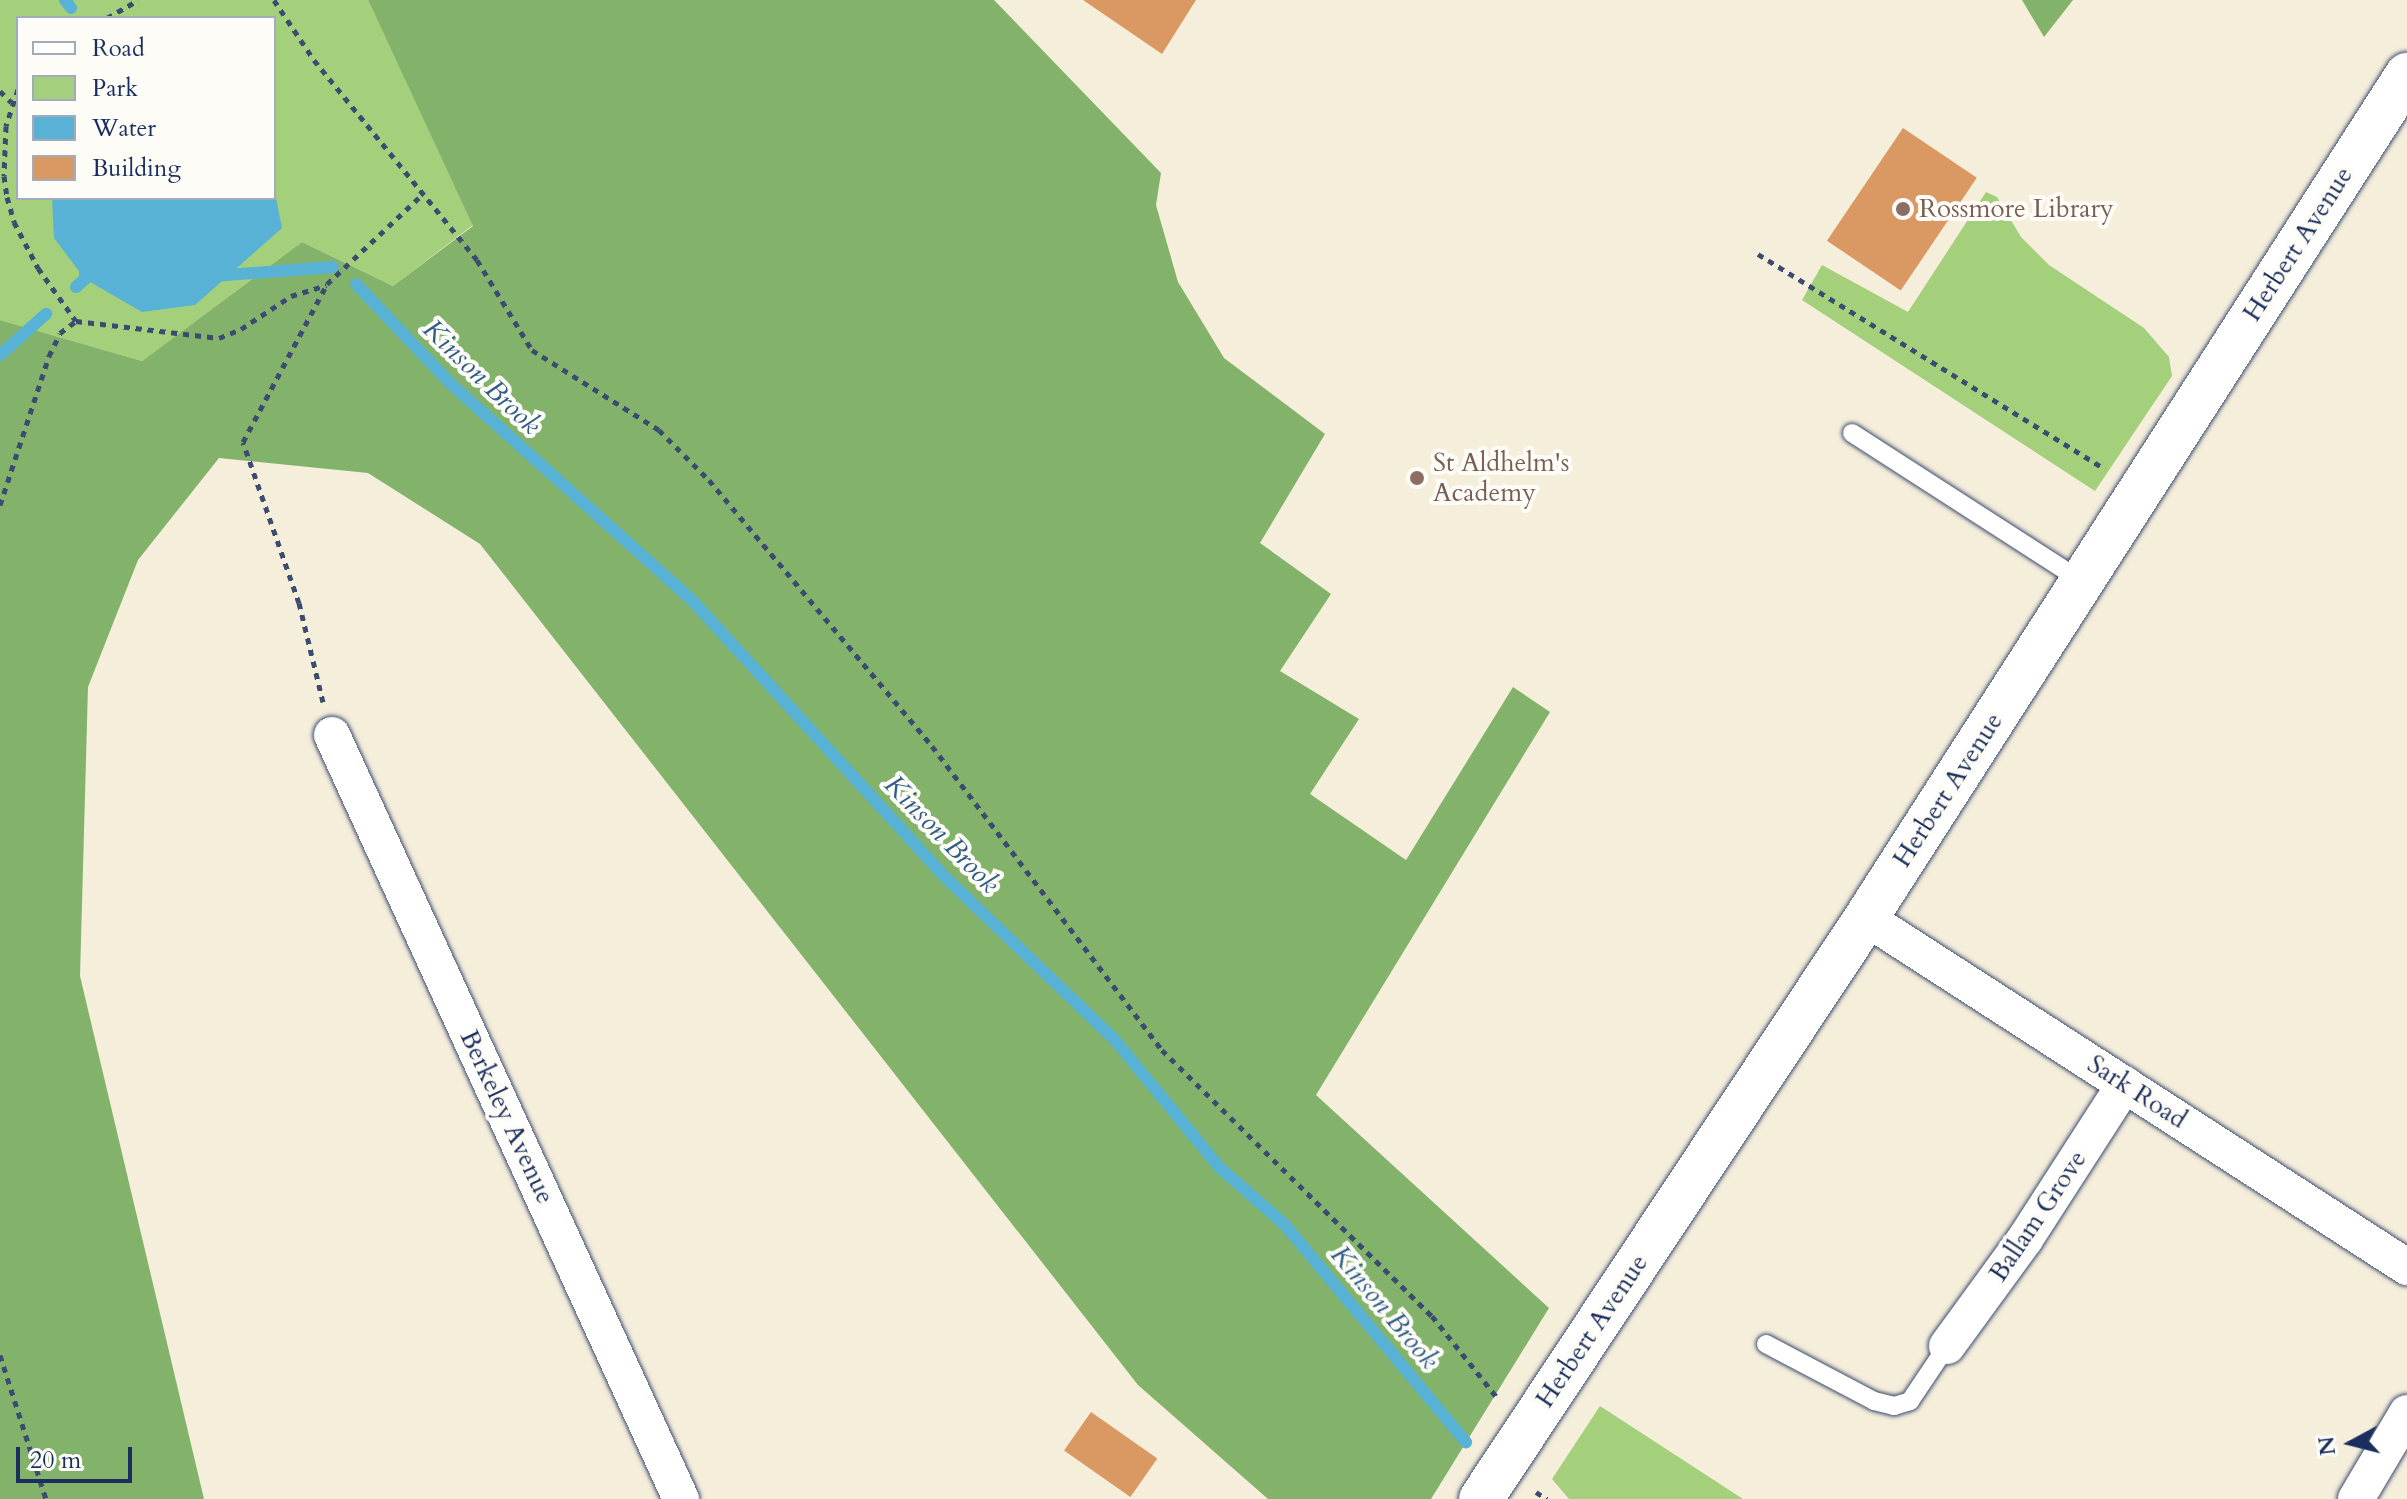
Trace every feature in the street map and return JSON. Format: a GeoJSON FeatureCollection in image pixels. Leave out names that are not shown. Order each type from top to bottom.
{"type":"FeatureCollection","features":[{"type":"Feature","properties":{"kind":"street","name":"Herbert Avenue"},"geometry":{"type":"LineString","coordinates":[[1481,1499],[1866,918],[2140,490],[2400,100]]}},
{"type":"Feature","properties":{"kind":"street","name":"Berkeley Avenue"},"geometry":{"type":"LineString","coordinates":[[332,735],[681,1499]]}},
{"type":"Feature","properties":{"kind":"street","name":"Sark Road"},"geometry":{"type":"LineString","coordinates":[[1866,918],[2407,1267]]}},
{"type":"Feature","properties":{"kind":"street","name":"Ballam Grove"},"geometry":{"type":"LineString","coordinates":[[1947,1346],[2025,1239],[2125,1084]]}},
{"type":"Feature","properties":{"kind":"street"},"geometry":{"type":"LineString","coordinates":[[2356,1499],[2407,1413]]}},
{"type":"Feature","properties":{"kind":"lane"},"geometry":{"type":"LineString","coordinates":[[1852,433],[2082,581]]}},
{"type":"Feature","properties":{"kind":"lane"},"geometry":{"type":"LineString","coordinates":[[1766,1344],[1874,1401],[1894,1406],[1910,1401],[1947,1346]]}},
{"type":"Feature","properties":{"kind":"path"},"geometry":{"type":"LineString","coordinates":[[110,16],[138,0]]}},
{"type":"Feature","properties":{"kind":"path"},"geometry":{"type":"LineString","coordinates":[[274,0],[314,60],[477,260],[532,350],[659,430],[709,480],[932,746],[1162,1050],[1432,1316],[1501,1402],[1494,1414]]}},
{"type":"Feature","properties":{"kind":"path"},"geometry":{"type":"LineString","coordinates":[[0,91],[11,102]]}},
{"type":"Feature","properties":{"kind":"path"},"geometry":{"type":"LineString","coordinates":[[16,93],[6,126],[4,176],[14,222],[38,268],[76,321]]}},
{"type":"Feature","properties":{"kind":"path"},"geometry":{"type":"LineString","coordinates":[[332,735],[299,603],[243,442],[327,284],[423,194]]}},
{"type":"Feature","properties":{"kind":"path"},"geometry":{"type":"LineString","coordinates":[[1758,254],[2140,490]]}},
{"type":"Feature","properties":{"kind":"path"},"geometry":{"type":"LineString","coordinates":[[0,505],[60,333],[76,321],[219,338],[241,329],[291,296],[327,284]]}},
{"type":"Feature","properties":{"kind":"path"},"geometry":{"type":"LineString","coordinates":[[0,1355],[46,1499]]}},
{"type":"Feature","properties":{"kind":"green space"},"geometry":{"type":"Polygon","coordinates":[[[0,0],[368,0],[473,225],[393,286],[302,242],[142,361],[0,320],[0,0]]]}},
{"type":"Feature","properties":{"kind":"green space"},"geometry":{"type":"Polygon","coordinates":[[[368,0],[994,0],[1161,173],[1156,205],[1178,282],[1224,358],[1325,434],[1260,543],[1331,594],[1280,671],[1359,719],[1310,794],[1406,860],[1513,687],[1550,712],[1316,1095],[1549,1308],[1431,1499],[1268,1499],[1138,1385],[480,544],[368,473],[219,458],[138,560],[88,687],[80,976],[204,1499],[0,1499],[0,320],[142,361],[302,242],[393,286],[473,226],[368,0]]]}},
{"type":"Feature","properties":{"kind":"green space"},"geometry":{"type":"Polygon","coordinates":[[[2022,0],[2073,0],[2044,37],[2022,0]]]}},
{"type":"Feature","properties":{"kind":"green space"},"geometry":{"type":"Polygon","coordinates":[[[1986,192],[1997,197],[2021,237],[2049,265],[2144,328],[2169,357],[2172,376],[2095,491],[1802,300],[1822,265],[1908,312],[1986,192]]]}},
{"type":"Feature","properties":{"kind":"green space"},"geometry":{"type":"Polygon","coordinates":[[[1600,1406],[1743,1499],[1569,1499],[1552,1479],[1600,1406]]]}},
{"type":"Feature","properties":{"kind":"water"},"geometry":{"type":"Polygon","coordinates":[[[276,198],[282,228],[195,305],[142,312],[85,279],[54,238],[52,200],[276,198]]]}},
{"type":"Feature","properties":{"kind":"building"},"geometry":{"type":"Polygon","coordinates":[[[1083,0],[1196,0],[1162,54],[1083,0]]]}},
{"type":"Feature","properties":{"kind":"building","name":"Rossmore Library"},"geometry":{"type":"Polygon","coordinates":[[[1903,128],[1977,178],[1901,291],[1827,241],[1903,128]]]}},
{"type":"Feature","properties":{"kind":"building"},"geometry":{"type":"Polygon","coordinates":[[[1091,1412],[1157,1458],[1130,1497],[1064,1451],[1091,1412]]]}},
{"type":"Feature","properties":{"kind":"waterway","name":"Kinson Brook"},"geometry":{"type":"LineString","coordinates":[[65,0],[71,8]]}},
{"type":"Feature","properties":{"kind":"waterway","name":"Kinson Brook"},"geometry":{"type":"LineString","coordinates":[[76,287],[85,279],[85,265]]}},
{"type":"Feature","properties":{"kind":"waterway"},"geometry":{"type":"LineString","coordinates":[[213,276],[333,267]]}},
{"type":"Feature","properties":{"kind":"waterway","name":"Kinson Brook"},"geometry":{"type":"LineString","coordinates":[[356,284],[451,384],[691,599],[946,878],[1114,1039],[1219,1167],[1285,1225],[1466,1442]]}},
{"type":"Feature","properties":{"kind":"waterway"},"geometry":{"type":"LineString","coordinates":[[0,355],[46,314]]}},
{"type":"Feature","properties":{"kind":"place","name":"Rossmore Library"},"geometry":{"type":"Point","coordinates":[1903,209]}},
{"type":"Feature","properties":{"kind":"place","name":"St Aldhelm's Academy"},"geometry":{"type":"Point","coordinates":[1417,478]}}]}
